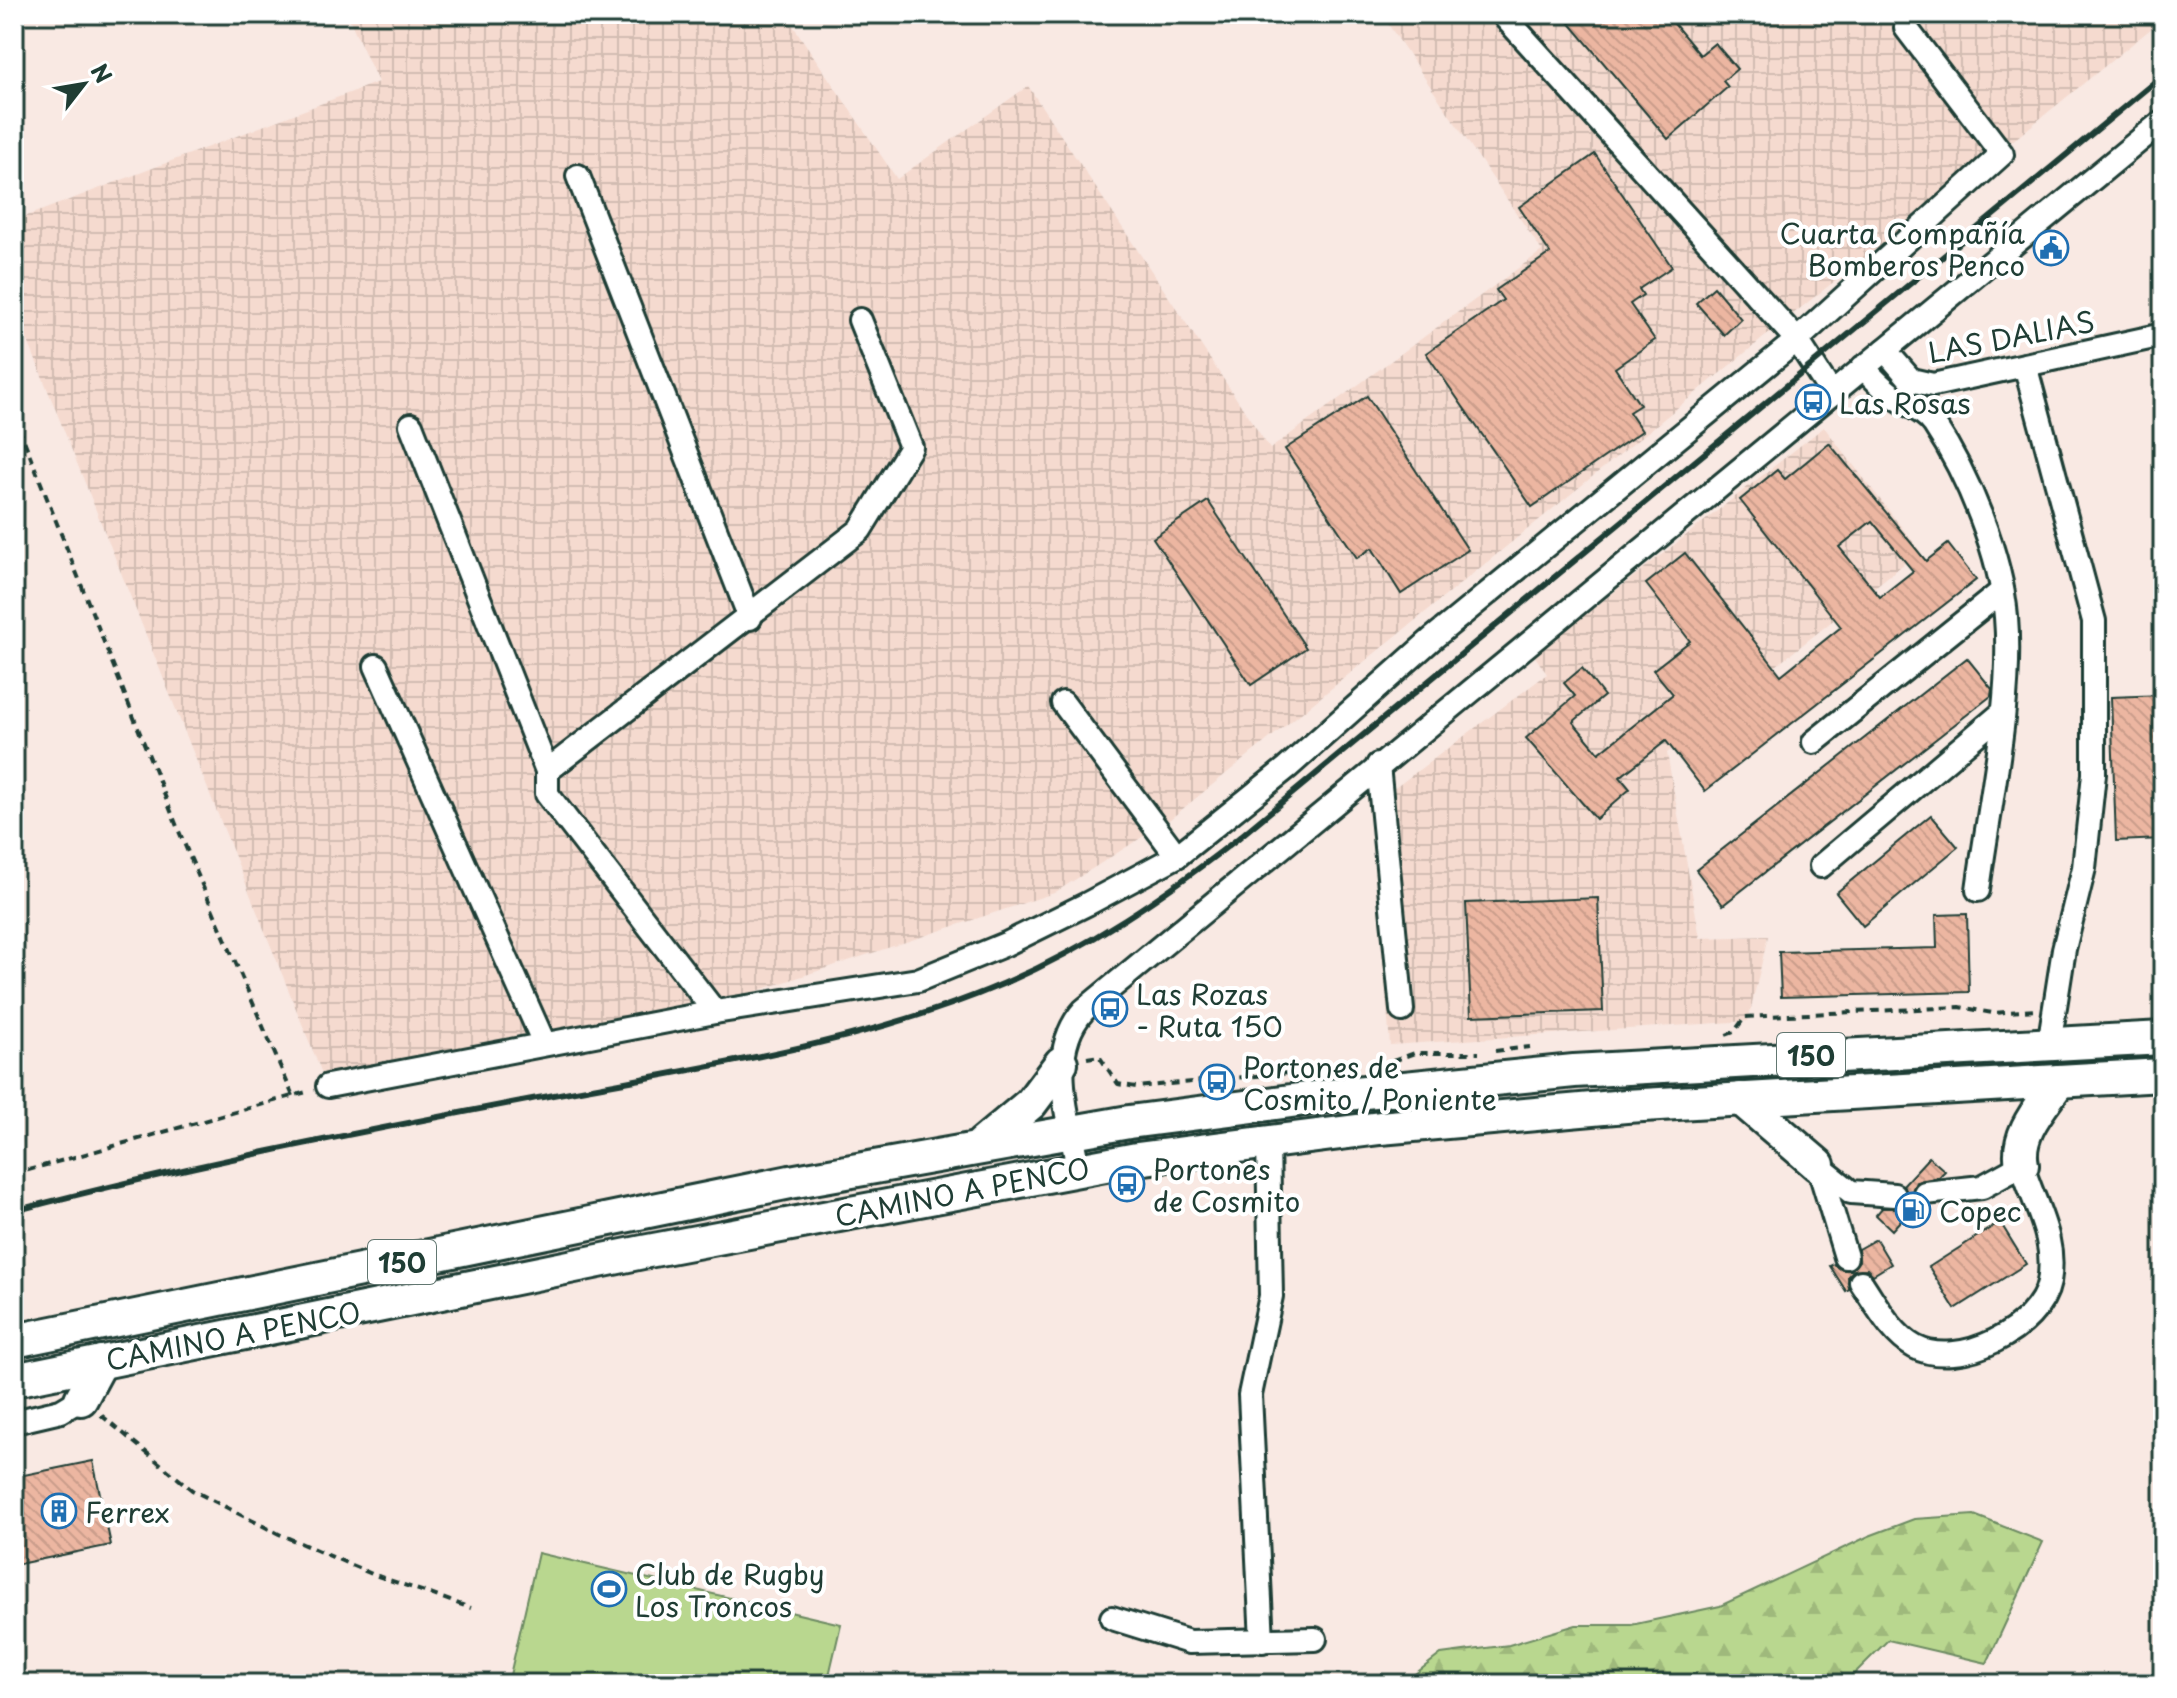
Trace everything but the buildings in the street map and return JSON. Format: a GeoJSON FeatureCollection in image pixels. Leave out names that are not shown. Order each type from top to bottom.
{"type":"FeatureCollection","features":[{"type":"Feature","properties":{"kind":"highway","name":"CAMINO A PENCO"},"geometry":{"type":"LineString","coordinates":[[14,1341],[980,1146],[1072,1131],[1345,1094],[1560,1073],[1748,1059],[2163,1038]]}},
{"type":"Feature","properties":{"kind":"highway"},"geometry":{"type":"LineString","coordinates":[[980,1146],[1031,1103],[1061,1063]]}},
{"type":"Feature","properties":{"kind":"highway","name":"CAMINO A PENCO"},"geometry":{"type":"LineString","coordinates":[[14,1380],[1078,1168],[1268,1142],[1501,1116],[2163,1075]]}},
{"type":"Feature","properties":{"kind":"highway"},"geometry":{"type":"LineString","coordinates":[[2022,1165],[2021,1146],[2028,1127],[2059,1081]]}},
{"type":"Feature","properties":{"kind":"highway"},"geometry":{"type":"LineString","coordinates":[[1741,1099],[1818,1165]]}},
{"type":"Feature","properties":{"kind":"highway"},"geometry":{"type":"LineString","coordinates":[[81,1399],[101,1362]]}},
{"type":"Feature","properties":{"kind":"street"},"geometry":{"type":"LineString","coordinates":[[1505,17],[1797,340],[1832,394]]}},
{"type":"Feature","properties":{"kind":"street"},"geometry":{"type":"LineString","coordinates":[[328,1086],[715,1012],[918,980],[1006,944],[1177,856],[1288,767],[1432,639],[1797,340],[2002,154],[1906,28]]}},
{"type":"Feature","properties":{"kind":"street"},"geometry":{"type":"LineString","coordinates":[[1078,1168],[1061,1063],[1070,1029],[1095,999],[2163,121]]}},
{"type":"Feature","properties":{"kind":"street"},"geometry":{"type":"LineString","coordinates":[[578,176],[750,618]]}},
{"type":"Feature","properties":{"kind":"street"},"geometry":{"type":"LineString","coordinates":[[547,771],[632,702],[750,618],[860,530],[911,447],[860,320]]}},
{"type":"Feature","properties":{"kind":"street","name":"LAS DALIAS"},"geometry":{"type":"LineString","coordinates":[[1885,350],[1911,380],[1926,385],[2163,335]]}},
{"type":"Feature","properties":{"kind":"street"},"geometry":{"type":"LineString","coordinates":[[2025,365],[2094,621],[2094,774],[2084,868],[2064,949],[2049,1045]]}},
{"type":"Feature","properties":{"kind":"street"},"geometry":{"type":"LineString","coordinates":[[1863,367],[1881,387],[1920,410],[1935,425],[1979,516],[1993,552],[2002,591],[2007,648],[1978,890]]}},
{"type":"Feature","properties":{"kind":"street"},"geometry":{"type":"LineString","coordinates":[[411,425],[547,771],[547,794],[715,1012]]}},
{"type":"Feature","properties":{"kind":"street"},"geometry":{"type":"LineString","coordinates":[[1814,742],[2002,591]]}},
{"type":"Feature","properties":{"kind":"street"},"geometry":{"type":"LineString","coordinates":[[376,666],[544,1043]]}},
{"type":"Feature","properties":{"kind":"street"},"geometry":{"type":"LineString","coordinates":[[1063,703],[1177,856]]}},
{"type":"Feature","properties":{"kind":"street"},"geometry":{"type":"LineString","coordinates":[[1821,866],[2001,714]]}},
{"type":"Feature","properties":{"kind":"street"},"geometry":{"type":"LineString","coordinates":[[1378,765],[1402,1010]]}},
{"type":"Feature","properties":{"kind":"street"},"geometry":{"type":"LineString","coordinates":[[1262,1641],[1250,1395],[1271,1296],[1268,1142]]}},
{"type":"Feature","properties":{"kind":"street"},"geometry":{"type":"LineString","coordinates":[[1818,1165],[1851,1192],[1894,1195]]}},
{"type":"Feature","properties":{"kind":"street"},"geometry":{"type":"LineString","coordinates":[[1818,1165],[1846,1257]]}},
{"type":"Feature","properties":{"kind":"street"},"geometry":{"type":"LineString","coordinates":[[1861,1282],[1896,1332],[1930,1353],[1970,1351],[2023,1322],[2039,1305],[2049,1278],[2046,1223],[2022,1165],[1982,1187],[1925,1193]]}},
{"type":"Feature","properties":{"kind":"street"},"geometry":{"type":"LineString","coordinates":[[14,1422],[61,1411],[81,1399]]}},
{"type":"Feature","properties":{"kind":"street"},"geometry":{"type":"LineString","coordinates":[[1112,1618],[1189,1642],[1315,1639]]}},
{"type":"Feature","properties":{"kind":"path"},"geometry":{"type":"LineString","coordinates":[[14,415],[178,829],[293,1096]]}},
{"type":"Feature","properties":{"kind":"path"},"geometry":{"type":"LineString","coordinates":[[1723,1037],[1734,1032],[1745,1017],[1960,1007],[1992,1013],[2055,1008]]}},
{"type":"Feature","properties":{"kind":"path"},"geometry":{"type":"LineString","coordinates":[[1382,1064],[1415,1053],[1487,1053],[1504,1048],[1544,1046]]}},
{"type":"Feature","properties":{"kind":"path"},"geometry":{"type":"LineString","coordinates":[[1061,1063],[1099,1056],[1118,1084],[1136,1087],[1299,1072]]}},
{"type":"Feature","properties":{"kind":"path"},"geometry":{"type":"LineString","coordinates":[[15,1174],[328,1086]]}},
{"type":"Feature","properties":{"kind":"path"},"geometry":{"type":"LineString","coordinates":[[81,1399],[192,1490],[279,1534],[372,1574],[471,1608]]}},
{"type":"Feature","properties":{"kind":"shaded area"},"geometry":{"type":"Polygon","coordinates":[[[347,14],[785,14],[897,179],[1028,86],[1270,449],[1542,251],[1384,18],[1390,14],[2163,14],[2163,19],[1793,314],[1169,820],[1054,893],[754,992],[323,1076],[14,306],[14,221],[378,82],[347,14]]]}},
{"type":"Feature","properties":{"kind":"shaded area"},"geometry":{"type":"Polygon","coordinates":[[[1824,427],[1920,551],[1667,753],[1700,938],[1768,936],[1748,1021],[1390,1045],[1371,806],[1547,674],[1534,655],[1824,427]]]}},
{"type":"Feature","properties":{"kind":"green space"},"geometry":{"type":"Polygon","coordinates":[[[1974,1515],[2043,1542],[1987,1663],[1888,1640],[1844,1684],[1402,1684],[1441,1654],[1509,1645],[1576,1625],[1631,1625],[1720,1606],[1869,1536],[1914,1519],[1974,1515]]]}},
{"type":"Feature","properties":{"kind":"green space","name":"Club de Rugby Los Troncos"},"geometry":{"type":"Polygon","coordinates":[[[538,1553],[841,1624],[827,1684],[508,1684],[538,1553]]]}},
{"type":"Feature","properties":{"kind":"railway"},"geometry":{"type":"LineString","coordinates":[[14,1211],[270,1151],[830,1040],[948,1005],[1036,969],[1096,937],[1236,840],[2163,75]]}},
{"type":"Feature","properties":{"kind":"place","name":"Cuarta Compañía Bomberos Penco"},"geometry":{"type":"Point","coordinates":[2051,248]}},
{"type":"Feature","properties":{"kind":"place","name":"Las Rosas"},"geometry":{"type":"Point","coordinates":[1813,402]}},
{"type":"Feature","properties":{"kind":"place","name":"Las Rozas - Ruta 150"},"geometry":{"type":"Point","coordinates":[1110,1009]}},
{"type":"Feature","properties":{"kind":"place","name":"Portones de Cosmito / Poniente"},"geometry":{"type":"Point","coordinates":[1217,1082]}},
{"type":"Feature","properties":{"kind":"place","name":"Portones de Cosmito"},"geometry":{"type":"Point","coordinates":[1127,1184]}},
{"type":"Feature","properties":{"kind":"place","name":"Copec"},"geometry":{"type":"Point","coordinates":[1913,1210]}},
{"type":"Feature","properties":{"kind":"place","name":"Ferrex"},"geometry":{"type":"Point","coordinates":[59,1511]}},
{"type":"Feature","properties":{"kind":"place","name":"Club de Rugby Los Troncos"},"geometry":{"type":"Point","coordinates":[609,1589]}}]}
